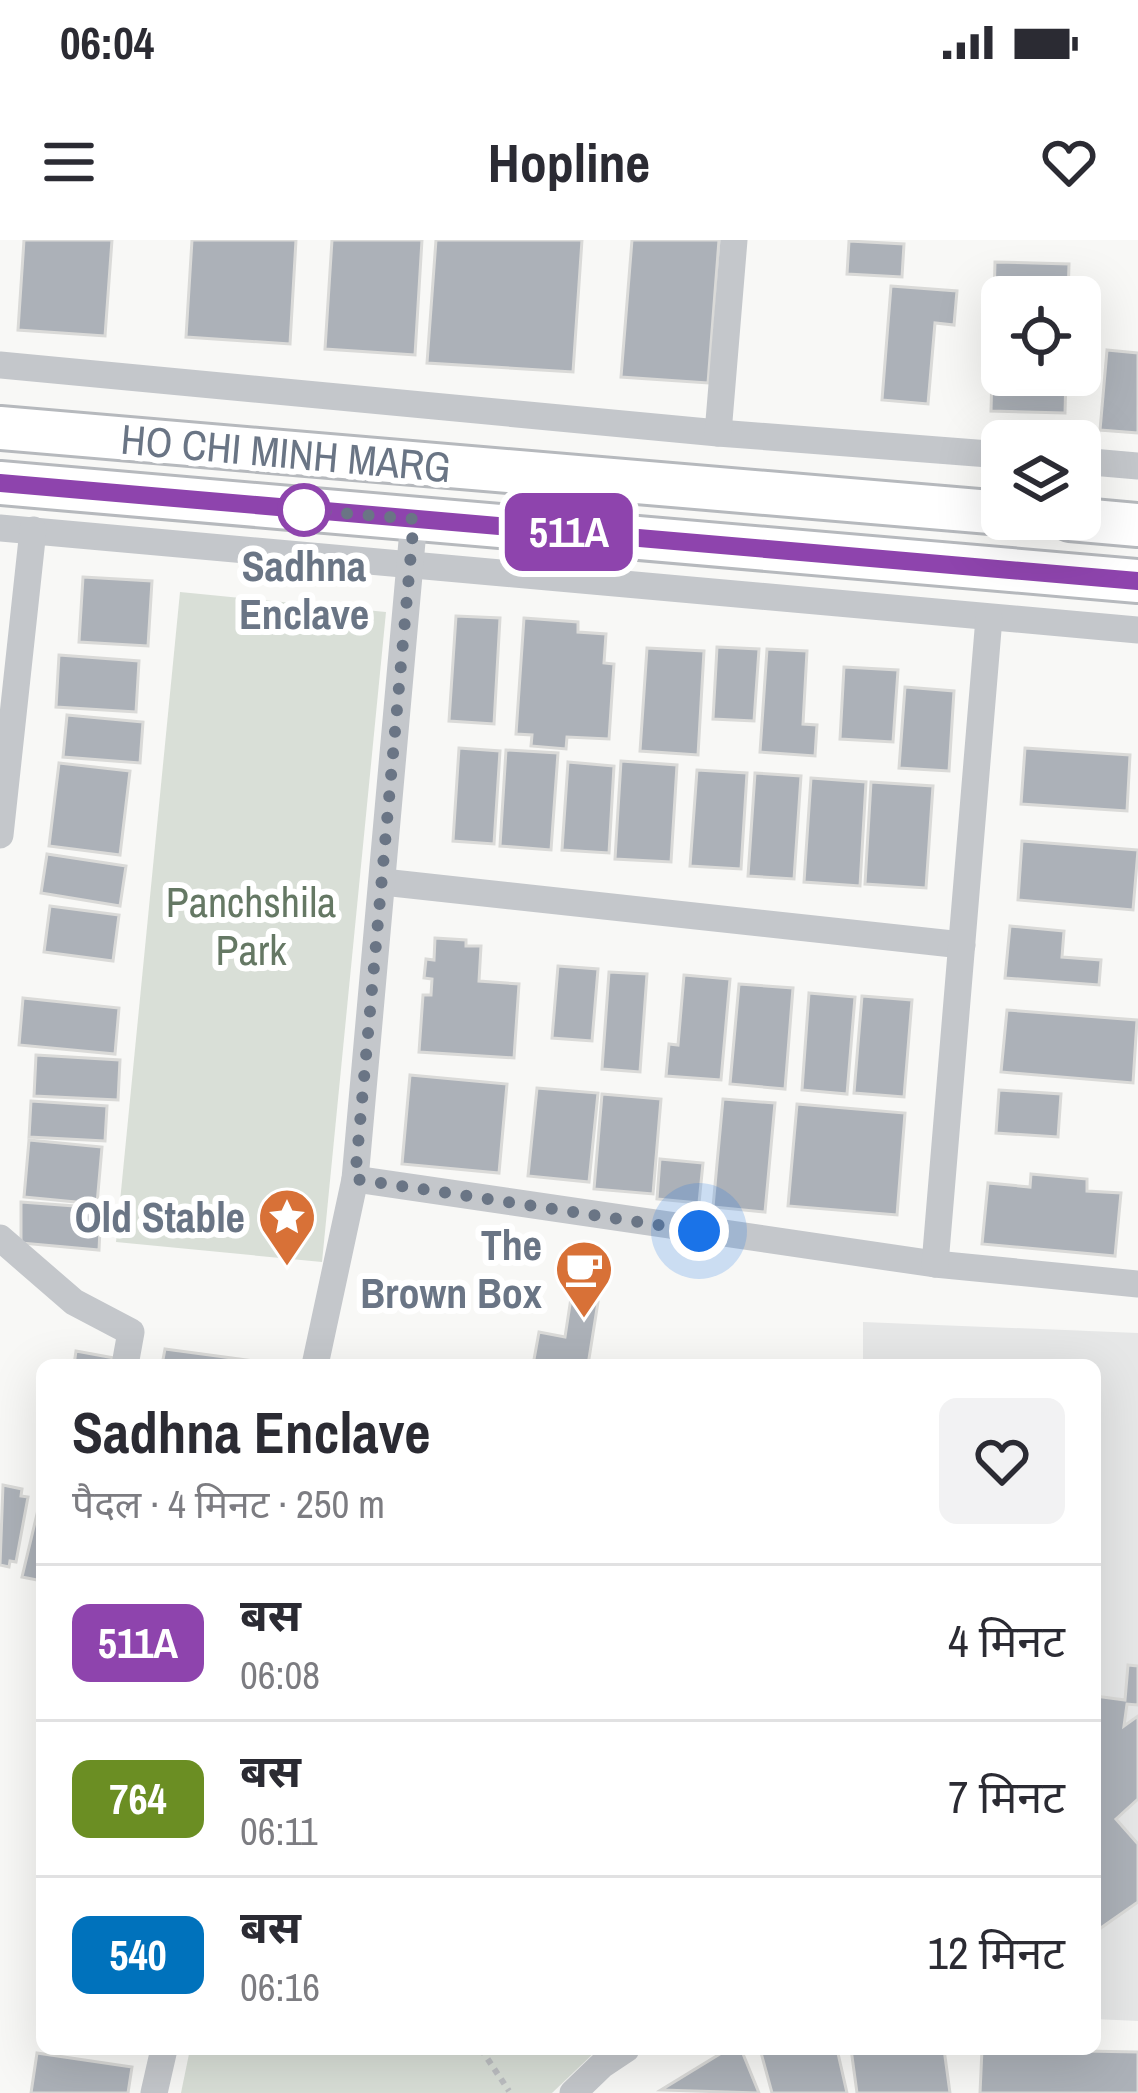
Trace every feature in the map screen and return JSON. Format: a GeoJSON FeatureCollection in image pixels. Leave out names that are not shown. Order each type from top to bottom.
{"type":"FeatureCollection","features":[{"type":"Feature","properties":{"kind":"main road","name":"HO CHI MINH MARG"},"geometry":{"type":"LineString","coordinates":[[0,428],[981,511]]}},
{"type":"Feature","properties":{"kind":"main road","name":"HO CHI MINH MARG"},"geometry":{"type":"LineString","coordinates":[[0,483],[1138,581]]}},
{"type":"Feature","properties":{"kind":"main road"},"geometry":{"type":"LineString","coordinates":[[1101,522],[1138,525]]}},
{"type":"Feature","properties":{"kind":"street"},"geometry":{"type":"LineString","coordinates":[[718,433],[734,240]]}},
{"type":"Feature","properties":{"kind":"street"},"geometry":{"type":"LineString","coordinates":[[0,364],[981,453]]}},
{"type":"Feature","properties":{"kind":"street"},"geometry":{"type":"LineString","coordinates":[[1101,463],[1138,466]]}},
{"type":"Feature","properties":{"kind":"street"},"geometry":{"type":"LineString","coordinates":[[316,1359],[355,1179],[414,519]]}},
{"type":"Feature","properties":{"kind":"street"},"geometry":{"type":"LineString","coordinates":[[0,528],[1138,630]]}},
{"type":"Feature","properties":{"kind":"street"},"geometry":{"type":"LineString","coordinates":[[0,835],[33,530]]}},
{"type":"Feature","properties":{"kind":"street"},"geometry":{"type":"LineString","coordinates":[[935,1264],[989,619]]}},
{"type":"Feature","properties":{"kind":"street"},"geometry":{"type":"LineString","coordinates":[[382,882],[962,945]]}},
{"type":"Feature","properties":{"kind":"street"},"geometry":{"type":"LineString","coordinates":[[355,1179],[935,1264],[1138,1284]]}},
{"type":"Feature","properties":{"kind":"street"},"geometry":{"type":"LineString","coordinates":[[0,1238],[74,1302],[131,1332],[125,1359]]}},
{"type":"Feature","properties":{"kind":"street"},"geometry":{"type":"LineString","coordinates":[[154,2093],[163,2055]]}},
{"type":"Feature","properties":{"kind":"street"},"geometry":{"type":"LineString","coordinates":[[573,2093],[617,2055]]}},
{"type":"Feature","properties":{"kind":"path"},"geometry":{"type":"LineString","coordinates":[[485,2055],[509,2091]]}},
{"type":"Feature","properties":{"kind":"shaded area"},"geometry":{"type":"Polygon","coordinates":[[[863,1322],[1138,1333],[1138,2021],[1101,2019],[1101,1359],[863,1359],[863,1322]]]}},
{"type":"Feature","properties":{"kind":"green space","name":"Panchshila Park"},"geometry":{"type":"Polygon","coordinates":[[[180,592],[386,612],[322,1262],[116,1242],[180,592]]]}},
{"type":"Feature","properties":{"kind":"green space"},"geometry":{"type":"Polygon","coordinates":[[[189,2055],[592,2055],[552,2093],[181,2093],[189,2055]]]}},
{"type":"Feature","properties":{"kind":"building"},"geometry":{"type":"Polygon","coordinates":[[[24,240],[112,240],[105,336],[18,330],[24,240]]]}},
{"type":"Feature","properties":{"kind":"building"},"geometry":{"type":"Polygon","coordinates":[[[192,240],[296,240],[290,344],[186,337],[192,240]]]}},
{"type":"Feature","properties":{"kind":"building"},"geometry":{"type":"Polygon","coordinates":[[[332,240],[422,240],[415,355],[325,349],[332,240]]]}},
{"type":"Feature","properties":{"kind":"building"},"geometry":{"type":"Polygon","coordinates":[[[436,240],[582,240],[573,372],[427,363],[436,240]]]}},
{"type":"Feature","properties":{"kind":"building"},"geometry":{"type":"Polygon","coordinates":[[[632,240],[719,240],[708,383],[621,377],[632,240]]]}},
{"type":"Feature","properties":{"kind":"building"},"geometry":{"type":"Polygon","coordinates":[[[849,241],[904,244],[902,277],[847,274],[849,241]]]}},
{"type":"Feature","properties":{"kind":"building"},"geometry":{"type":"Polygon","coordinates":[[[995,262],[1069,264],[1069,276],[995,276],[995,262]]]}},
{"type":"Feature","properties":{"kind":"building"},"geometry":{"type":"Polygon","coordinates":[[[891,286],[957,291],[954,325],[935,323],[928,404],[882,400],[891,286]]]}},
{"type":"Feature","properties":{"kind":"building"},"geometry":{"type":"Polygon","coordinates":[[[1107,350],[1138,353],[1138,433],[1101,430],[1107,350]]]}},
{"type":"Feature","properties":{"kind":"building"},"geometry":{"type":"Polygon","coordinates":[[[991,396],[1065,396],[1065,413],[991,411],[991,396]]]}},
{"type":"Feature","properties":{"kind":"building"},"geometry":{"type":"Polygon","coordinates":[[[83,577],[152,581],[148,646],[79,642],[83,577]]]}},
{"type":"Feature","properties":{"kind":"building"},"geometry":{"type":"Polygon","coordinates":[[[456,616],[500,618],[494,724],[449,721],[456,616]]]}},
{"type":"Feature","properties":{"kind":"building"},"geometry":{"type":"Polygon","coordinates":[[[524,618],[578,622],[578,632],[606,634],[604,663],[614,664],[609,739],[567,737],[566,749],[531,746],[532,735],[516,734],[524,618]]]}},
{"type":"Feature","properties":{"kind":"building"},"geometry":{"type":"Polygon","coordinates":[[[717,647],[759,649],[754,721],[713,719],[717,647]]]}},
{"type":"Feature","properties":{"kind":"building"},"geometry":{"type":"Polygon","coordinates":[[[647,648],[704,651],[698,755],[640,751],[647,648]]]}},
{"type":"Feature","properties":{"kind":"building"},"geometry":{"type":"Polygon","coordinates":[[[767,649],[807,651],[803,724],[817,725],[815,756],[760,752],[767,649]]]}},
{"type":"Feature","properties":{"kind":"building"},"geometry":{"type":"Polygon","coordinates":[[[59,655],[139,661],[136,712],[56,707],[59,655]]]}},
{"type":"Feature","properties":{"kind":"building"},"geometry":{"type":"Polygon","coordinates":[[[844,667],[898,670],[893,742],[840,739],[844,667]]]}},
{"type":"Feature","properties":{"kind":"building"},"geometry":{"type":"Polygon","coordinates":[[[905,687],[954,691],[949,771],[899,768],[905,687]]]}},
{"type":"Feature","properties":{"kind":"building"},"geometry":{"type":"Polygon","coordinates":[[[67,715],[143,722],[140,763],[63,757],[67,715]]]}},
{"type":"Feature","properties":{"kind":"building"},"geometry":{"type":"Polygon","coordinates":[[[459,748],[500,751],[494,844],[453,841],[459,748]]]}},
{"type":"Feature","properties":{"kind":"building"},"geometry":{"type":"Polygon","coordinates":[[[1025,748],[1130,755],[1127,811],[1021,804],[1025,748]]]}},
{"type":"Feature","properties":{"kind":"building"},"geometry":{"type":"Polygon","coordinates":[[[506,750],[558,753],[551,850],[500,846],[506,750]]]}},
{"type":"Feature","properties":{"kind":"building"},"geometry":{"type":"Polygon","coordinates":[[[621,761],[677,765],[671,862],[615,859],[621,761]]]}},
{"type":"Feature","properties":{"kind":"building"},"geometry":{"type":"Polygon","coordinates":[[[568,762],[614,766],[609,853],[562,850],[568,762]]]}},
{"type":"Feature","properties":{"kind":"building"},"geometry":{"type":"Polygon","coordinates":[[[59,763],[130,771],[120,855],[49,846],[59,763]]]}},
{"type":"Feature","properties":{"kind":"building"},"geometry":{"type":"Polygon","coordinates":[[[697,770],[747,773],[741,869],[690,866],[697,770]]]}},
{"type":"Feature","properties":{"kind":"building"},"geometry":{"type":"Polygon","coordinates":[[[755,773],[801,776],[794,879],[748,876],[755,773]]]}},
{"type":"Feature","properties":{"kind":"building"},"geometry":{"type":"Polygon","coordinates":[[[811,778],[866,782],[860,886],[804,882],[811,778]]]}},
{"type":"Feature","properties":{"kind":"building"},"geometry":{"type":"Polygon","coordinates":[[[871,782],[933,786],[926,888],[865,884],[871,782]]]}},
{"type":"Feature","properties":{"kind":"building"},"geometry":{"type":"Polygon","coordinates":[[[1022,841],[1138,850],[1133,910],[1018,900],[1022,841]]]}},
{"type":"Feature","properties":{"kind":"building"},"geometry":{"type":"Polygon","coordinates":[[[47,854],[126,866],[120,906],[41,893],[47,854]]]}},
{"type":"Feature","properties":{"kind":"building"},"geometry":{"type":"Polygon","coordinates":[[[50,906],[119,915],[113,961],[44,952],[50,906]]]}},
{"type":"Feature","properties":{"kind":"building"},"geometry":{"type":"Polygon","coordinates":[[[1010,926],[1064,931],[1062,957],[1101,960],[1099,985],[1005,978],[1010,926]]]}},
{"type":"Feature","properties":{"kind":"building"},"geometry":{"type":"Polygon","coordinates":[[[435,938],[481,946],[479,981],[519,984],[514,1058],[419,1052],[423,995],[431,995],[432,979],[424,978],[426,959],[434,960],[435,938]]]}},
{"type":"Feature","properties":{"kind":"building"},"geometry":{"type":"Polygon","coordinates":[[[558,966],[598,969],[592,1041],[552,1038],[558,966]]]}},
{"type":"Feature","properties":{"kind":"building"},"geometry":{"type":"Polygon","coordinates":[[[609,972],[647,974],[640,1072],[602,1069],[609,972]]]}},
{"type":"Feature","properties":{"kind":"building"},"geometry":{"type":"Polygon","coordinates":[[[684,975],[730,979],[721,1080],[666,1076],[669,1044],[678,1045],[684,975]]]}},
{"type":"Feature","properties":{"kind":"building"},"geometry":{"type":"Polygon","coordinates":[[[739,984],[793,988],[785,1089],[730,1084],[739,984]]]}},
{"type":"Feature","properties":{"kind":"building"},"geometry":{"type":"Polygon","coordinates":[[[809,993],[855,997],[847,1094],[802,1090],[809,993]]]}},
{"type":"Feature","properties":{"kind":"building"},"geometry":{"type":"Polygon","coordinates":[[[862,996],[912,1000],[904,1097],[854,1093],[862,996]]]}},
{"type":"Feature","properties":{"kind":"building"},"geometry":{"type":"Polygon","coordinates":[[[23,998],[119,1008],[115,1054],[19,1045],[23,998]]]}},
{"type":"Feature","properties":{"kind":"building"},"geometry":{"type":"Polygon","coordinates":[[[1007,1010],[1137,1020],[1133,1083],[1001,1072],[1007,1010]]]}},
{"type":"Feature","properties":{"kind":"building"},"geometry":{"type":"Polygon","coordinates":[[[36,1055],[120,1060],[118,1100],[34,1096],[36,1055]]]}},
{"type":"Feature","properties":{"kind":"building"},"geometry":{"type":"Polygon","coordinates":[[[410,1075],[507,1084],[499,1173],[402,1164],[410,1075]]]}},
{"type":"Feature","properties":{"kind":"building"},"geometry":{"type":"Polygon","coordinates":[[[537,1088],[598,1093],[589,1182],[528,1176],[537,1088]]]}},
{"type":"Feature","properties":{"kind":"building"},"geometry":{"type":"Polygon","coordinates":[[[999,1090],[1061,1094],[1058,1137],[996,1133],[999,1090]]]}},
{"type":"Feature","properties":{"kind":"building"},"geometry":{"type":"Polygon","coordinates":[[[602,1094],[661,1099],[653,1194],[594,1189],[602,1094]]]}},
{"type":"Feature","properties":{"kind":"building"},"geometry":{"type":"Polygon","coordinates":[[[723,1099],[775,1103],[765,1212],[713,1207],[723,1099]]]}},
{"type":"Feature","properties":{"kind":"building"},"geometry":{"type":"Polygon","coordinates":[[[31,1101],[107,1106],[105,1141],[29,1137],[31,1101]]]}},
{"type":"Feature","properties":{"kind":"building"},"geometry":{"type":"Polygon","coordinates":[[[797,1104],[905,1113],[897,1215],[788,1206],[797,1104]]]}},
{"type":"Feature","properties":{"kind":"building"},"geometry":{"type":"Polygon","coordinates":[[[29,1140],[102,1147],[97,1204],[24,1197],[29,1140]]]}},
{"type":"Feature","properties":{"kind":"building"},"geometry":{"type":"Polygon","coordinates":[[[660,1159],[703,1163],[699,1203],[657,1199],[660,1159]]]}},
{"type":"Feature","properties":{"kind":"building"},"geometry":{"type":"Polygon","coordinates":[[[1031,1174],[1087,1179],[1087,1191],[1121,1193],[1115,1256],[982,1244],[988,1183],[1030,1187],[1031,1174]]]}},
{"type":"Feature","properties":{"kind":"building"},"geometry":{"type":"Polygon","coordinates":[[[21,1202],[101,1208],[99,1250],[21,1243],[21,1202]]]}},
{"type":"Feature","properties":{"kind":"building"},"geometry":{"type":"Polygon","coordinates":[[[571,1298],[598,1302],[589,1359],[534,1359],[539,1332],[565,1337],[571,1298]]]}},
{"type":"Feature","properties":{"kind":"building"},"geometry":{"type":"Polygon","coordinates":[[[165,1349],[239,1359],[163,1359],[165,1349]]]}},
{"type":"Feature","properties":{"kind":"building"},"geometry":{"type":"Polygon","coordinates":[[[76,1351],[114,1358],[114,1359],[75,1359],[76,1351]]]}},
{"type":"Feature","properties":{"kind":"building"},"geometry":{"type":"Polygon","coordinates":[[[3,1485],[22,1489],[21,1496],[28,1497],[16,1562],[10,1561],[9,1567],[0,1565],[3,1485]]]}},
{"type":"Feature","properties":{"kind":"building"},"geometry":{"type":"Polygon","coordinates":[[[36,1518],[36,1580],[22,1577],[36,1518]]]}},
{"type":"Feature","properties":{"kind":"building"},"geometry":{"type":"Polygon","coordinates":[[[1128,1665],[1138,1666],[1138,1705],[1127,1704],[1124,1726],[1138,1716],[1138,1799],[1116,1819],[1138,1844],[1138,1902],[1101,1928],[1101,1697],[1125,1700],[1128,1665]]]}},
{"type":"Feature","properties":{"kind":"building"},"geometry":{"type":"Polygon","coordinates":[[[1138,2052],[1138,2093],[980,2093],[982,2055],[1138,2052]]]}},
{"type":"Feature","properties":{"kind":"building"},"geometry":{"type":"Polygon","coordinates":[[[37,2055],[132,2067],[128,2093],[31,2093],[37,2055]]]}},
{"type":"Feature","properties":{"kind":"building"},"geometry":{"type":"Polygon","coordinates":[[[718,2055],[743,2055],[759,2093],[661,2090],[718,2055]]]}},
{"type":"Feature","properties":{"kind":"building"},"geometry":{"type":"Polygon","coordinates":[[[762,2055],[838,2055],[847,2093],[772,2093],[762,2055]]]}},
{"type":"Feature","properties":{"kind":"building"},"geometry":{"type":"Polygon","coordinates":[[[852,2055],[945,2055],[950,2093],[857,2093],[852,2055]]]}},
{"type":"Feature","properties":{"kind":"bus line","name":"511A"},"geometry":{"type":"LineString","coordinates":[[0,483],[1138,581]]}},
{"type":"Feature","properties":{"kind":"place","name":"Sadhna Enclave"},"geometry":{"type":"Point","coordinates":[304,510]}},
{"type":"Feature","properties":{"kind":"place","name":"Old Stable"},"geometry":{"type":"Point","coordinates":[287,1268]}},
{"type":"Feature","properties":{"kind":"place","name":"The Brown Box"},"geometry":{"type":"Point","coordinates":[584,1320]}},
{"type":"Feature","properties":{"kind":"route"},"geometry":{"type":"LineString","coordinates":[[304,510],[414,519],[355,1179],[699,1231]]}}]}
